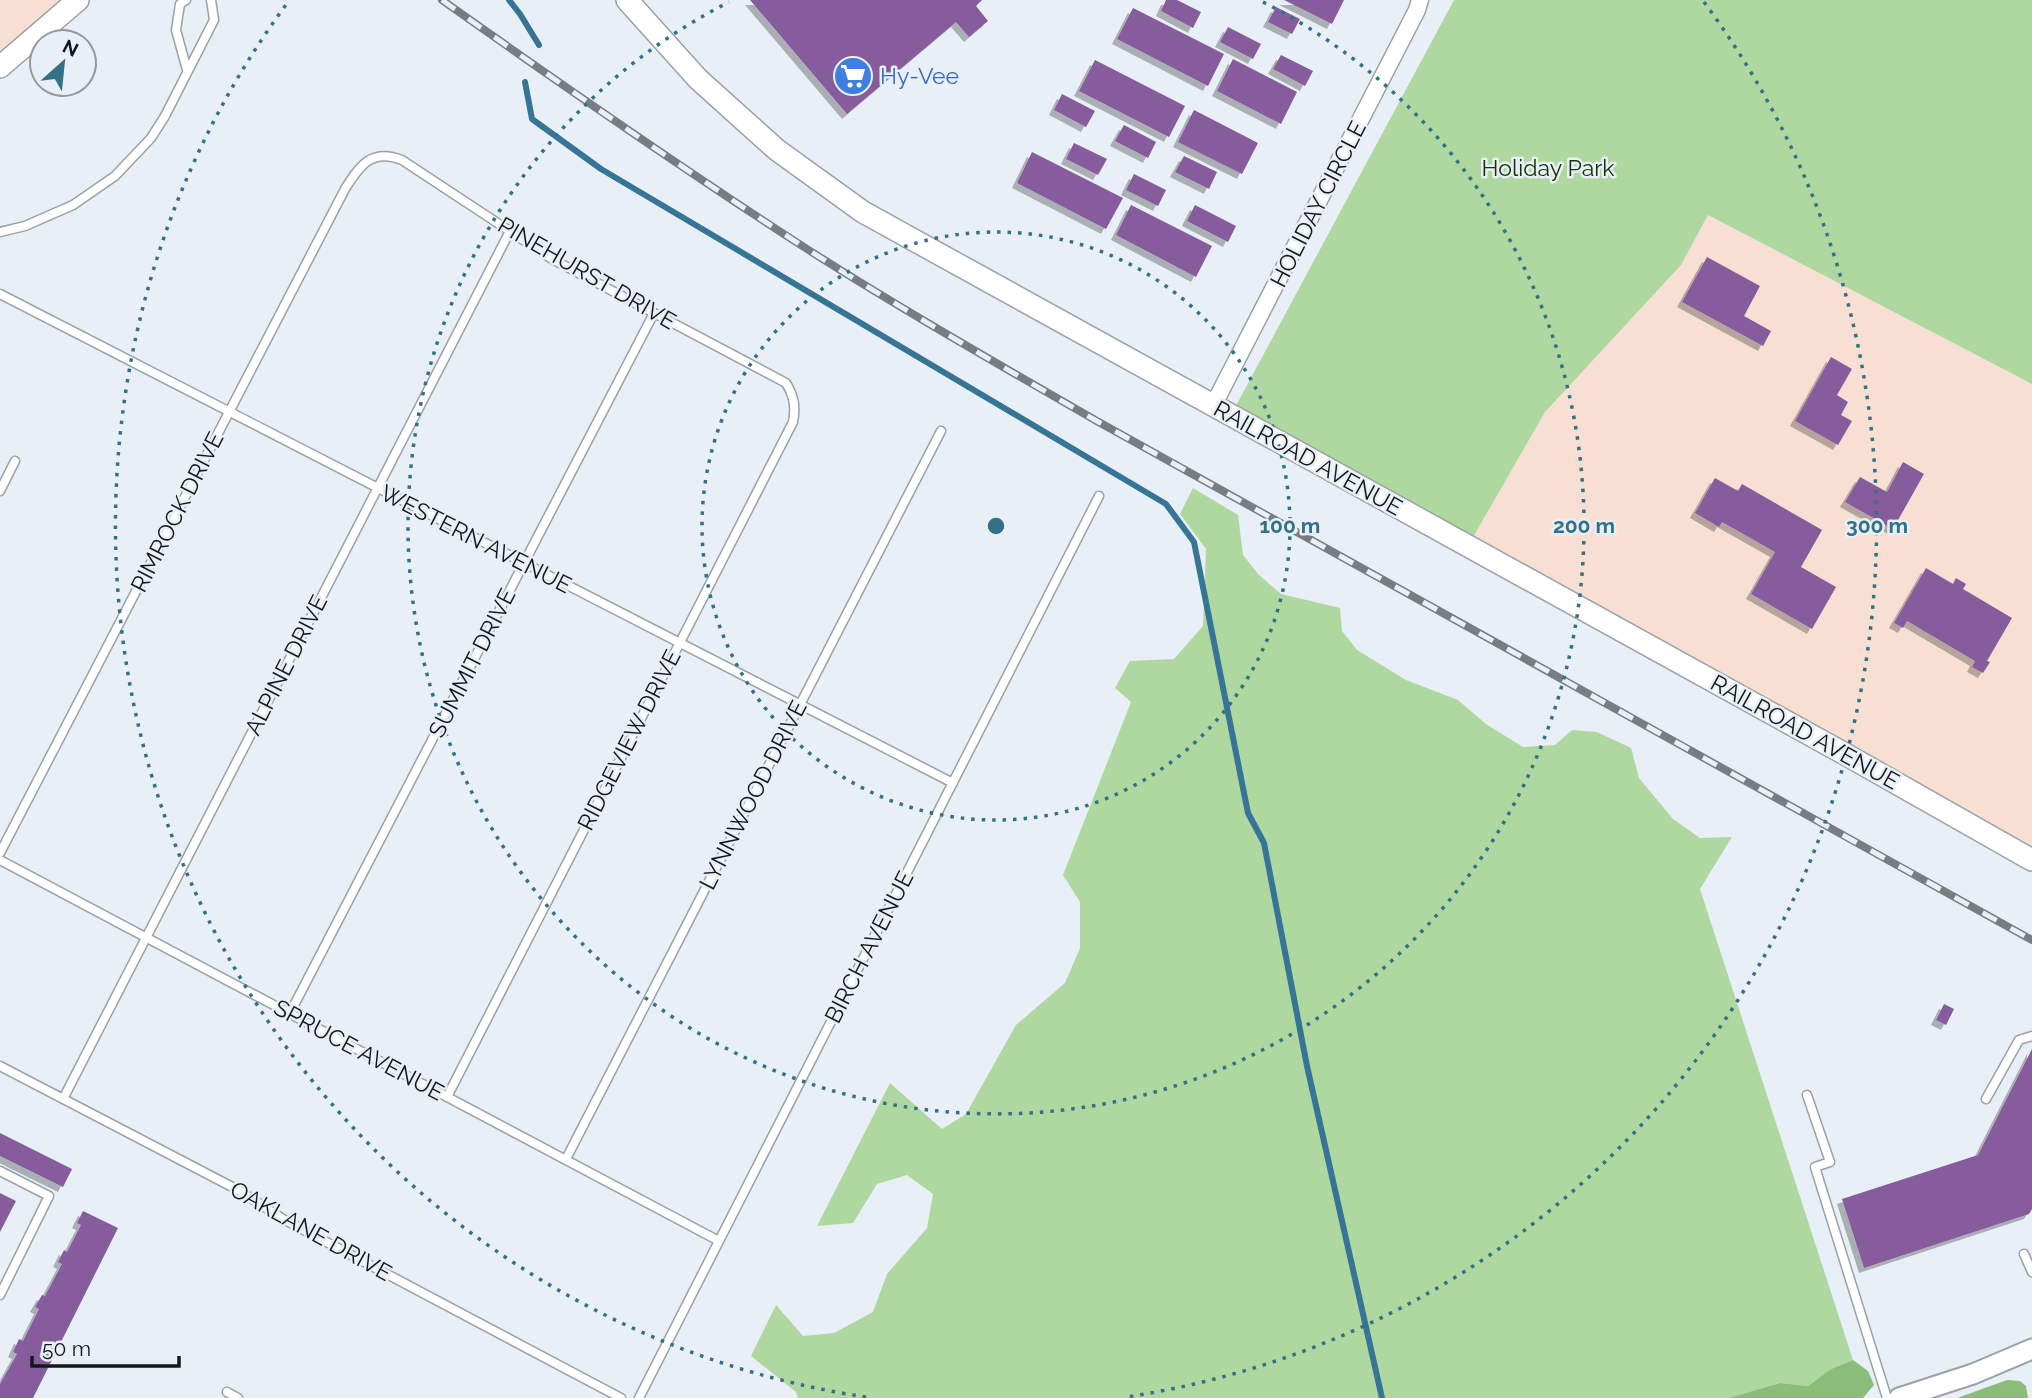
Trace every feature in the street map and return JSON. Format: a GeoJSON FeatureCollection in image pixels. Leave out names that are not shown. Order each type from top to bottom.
{"type":"FeatureCollection","features":[{"type":"Feature","properties":{"kind":"main road"},"geometry":{"type":"LineString","coordinates":[[0,67],[78,0]]}},
{"type":"Feature","properties":{"kind":"main road","name":"RAILROAD AVENUE"},"geometry":{"type":"LineString","coordinates":[[627,0],[698,79],[777,150],[863,212],[1791,724],[2032,860]]}},
{"type":"Feature","properties":{"kind":"street","name":"HOLIDAY CIRCLE"},"geometry":{"type":"LineString","coordinates":[[1213,406],[1297,247],[1420,0]]}},
{"type":"Feature","properties":{"kind":"street"},"geometry":{"type":"LineString","coordinates":[[1899,1398],[1973,1374],[2032,1349]]}},
{"type":"Feature","properties":{"kind":"lane"},"geometry":{"type":"LineString","coordinates":[[186,0],[180,4],[176,30],[187,70]]}},
{"type":"Feature","properties":{"kind":"lane"},"geometry":{"type":"LineString","coordinates":[[0,232],[25,226],[73,205],[115,176],[151,138],[214,20],[211,0]]}},
{"type":"Feature","properties":{"kind":"lane","name":"PINEHURST DRIVE"},"geometry":{"type":"LineString","coordinates":[[356,172],[366,162],[379,156],[393,156],[402,160],[552,259],[786,383]]}},
{"type":"Feature","properties":{"kind":"lane","name":"RIMROCK DRIVE"},"geometry":{"type":"LineString","coordinates":[[0,853],[356,172]]}},
{"type":"Feature","properties":{"kind":"lane","name":"ALPINE DRIVE"},"geometry":{"type":"LineString","coordinates":[[63,1099],[510,231]]}},
{"type":"Feature","properties":{"kind":"lane","name":"WESTERN AVENUE"},"geometry":{"type":"LineString","coordinates":[[0,294],[953,783]]}},
{"type":"Feature","properties":{"kind":"lane","name":"SUMMIT DRIVE"},"geometry":{"type":"LineString","coordinates":[[290,1013],[654,313]]}},
{"type":"Feature","properties":{"kind":"lane","name":"RIDGEVIEW DRIVE"},"geometry":{"type":"LineString","coordinates":[[447,1097],[793,422],[795,410],[792,394],[786,383]]}},
{"type":"Feature","properties":{"kind":"lane","name":"LYNNWOOD DRIVE"},"geometry":{"type":"LineString","coordinates":[[566,1159],[941,431]]}},
{"type":"Feature","properties":{"kind":"lane"},"geometry":{"type":"LineString","coordinates":[[0,491],[15,461]]}},
{"type":"Feature","properties":{"kind":"lane","name":"BIRCH AVENUE"},"geometry":{"type":"LineString","coordinates":[[639,1398],[1099,496]]}},
{"type":"Feature","properties":{"kind":"lane","name":"SPRUCE AVENUE"},"geometry":{"type":"LineString","coordinates":[[0,860],[719,1241]]}},
{"type":"Feature","properties":{"kind":"lane"},"geometry":{"type":"LineString","coordinates":[[1986,1099],[2019,1040],[2032,1036]]}},
{"type":"Feature","properties":{"kind":"lane","name":"OAKLANE DRIVE"},"geometry":{"type":"LineString","coordinates":[[0,1066],[240,1191],[283,1219],[621,1398]]}},
{"type":"Feature","properties":{"kind":"lane"},"geometry":{"type":"LineString","coordinates":[[1807,1095],[1830,1162],[1815,1167],[1887,1398]]}},
{"type":"Feature","properties":{"kind":"lane"},"geometry":{"type":"LineString","coordinates":[[0,1171],[50,1196],[0,1296]]}},
{"type":"Feature","properties":{"kind":"lane"},"geometry":{"type":"LineString","coordinates":[[2024,1254],[2032,1272]]}},
{"type":"Feature","properties":{"kind":"lane"},"geometry":{"type":"LineString","coordinates":[[227,1392],[239,1398]]}},
{"type":"Feature","properties":{"kind":"shaded area"},"geometry":{"type":"Polygon","coordinates":[[[0,0],[78,0],[45,28],[28,28],[28,43],[0,67],[0,0]]]}},
{"type":"Feature","properties":{"kind":"shaded area"},"geometry":{"type":"Polygon","coordinates":[[[1708,215],[2032,384],[2032,861],[1468,546],[1545,412],[1681,265],[1708,215]]]}},
{"type":"Feature","properties":{"kind":"green space","name":"Holiday Park"},"geometry":{"type":"Polygon","coordinates":[[[1454,0],[2032,0],[2032,384],[1708,215],[1681,265],[1545,412],[1468,546],[1231,415],[1454,0]]]}},
{"type":"Feature","properties":{"kind":"green space"},"geometry":{"type":"Polygon","coordinates":[[[1193,488],[1238,515],[1243,555],[1258,574],[1281,594],[1340,608],[1342,631],[1357,650],[1406,680],[1458,700],[1486,724],[1523,747],[1555,745],[1572,730],[1597,732],[1631,748],[1639,778],[1673,819],[1700,838],[1732,837],[1700,889],[1853,1360],[1831,1369],[1808,1386],[1780,1383],[1728,1398],[798,1398],[796,1392],[751,1356],[776,1305],[803,1336],[834,1333],[873,1312],[887,1274],[927,1228],[933,1194],[907,1175],[877,1184],[853,1223],[817,1226],[890,1083],[942,1129],[966,1114],[1016,1025],[1065,983],[1080,948],[1080,902],[1063,875],[1131,702],[1115,688],[1130,661],[1174,659],[1203,626],[1206,549],[1180,514],[1193,488]]]}},
{"type":"Feature","properties":{"kind":"green space"},"geometry":{"type":"Polygon","coordinates":[[[1853,1360],[1868,1371],[1874,1385],[1863,1398],[1728,1398],[1780,1383],[1808,1386],[1831,1369],[1853,1360]]]}},
{"type":"Feature","properties":{"kind":"green space"},"geometry":{"type":"Polygon","coordinates":[[[2007,1380],[2020,1381],[2026,1386],[2028,1398],[1957,1398],[2007,1380]]]}},
{"type":"Feature","properties":{"kind":"building","name":"Hy-Vee"},"geometry":{"type":"Polygon","coordinates":[[[750,0],[982,0],[976,6],[988,21],[969,37],[956,22],[847,114],[750,0]]]}},
{"type":"Feature","properties":{"kind":"building"},"geometry":{"type":"Polygon","coordinates":[[[1166,0],[1177,0],[1201,12],[1193,28],[1161,11],[1166,0]]]}},
{"type":"Feature","properties":{"kind":"building"},"geometry":{"type":"Polygon","coordinates":[[[1284,0],[1344,0],[1332,24],[1284,0]]]}},
{"type":"Feature","properties":{"kind":"building"},"geometry":{"type":"Polygon","coordinates":[[[1276,7],[1300,19],[1292,34],[1268,22],[1276,7]]]}},
{"type":"Feature","properties":{"kind":"building"},"geometry":{"type":"Polygon","coordinates":[[[1133,8],[1224,54],[1208,86],[1117,39],[1133,8]]]}},
{"type":"Feature","properties":{"kind":"building"},"geometry":{"type":"Polygon","coordinates":[[[1228,27],[1261,44],[1253,59],[1220,42],[1228,27]]]}},
{"type":"Feature","properties":{"kind":"building"},"geometry":{"type":"Polygon","coordinates":[[[1281,55],[1313,71],[1305,86],[1273,69],[1281,55]]]}},
{"type":"Feature","properties":{"kind":"building"},"geometry":{"type":"Polygon","coordinates":[[[1233,59],[1297,92],[1281,124],[1217,91],[1233,59]]]}},
{"type":"Feature","properties":{"kind":"building"},"geometry":{"type":"Polygon","coordinates":[[[1095,60],[1185,106],[1169,137],[1079,91],[1095,60]]]}},
{"type":"Feature","properties":{"kind":"building"},"geometry":{"type":"Polygon","coordinates":[[[1062,94],[1095,111],[1086,127],[1054,110],[1062,94]]]}},
{"type":"Feature","properties":{"kind":"building"},"geometry":{"type":"Polygon","coordinates":[[[1194,110],[1258,143],[1242,174],[1178,142],[1194,110]]]}},
{"type":"Feature","properties":{"kind":"building"},"geometry":{"type":"Polygon","coordinates":[[[1124,125],[1156,142],[1148,158],[1115,141],[1124,125]]]}},
{"type":"Feature","properties":{"kind":"building"},"geometry":{"type":"Polygon","coordinates":[[[1074,143],[1107,159],[1098,175],[1066,159],[1074,143]]]}},
{"type":"Feature","properties":{"kind":"building"},"geometry":{"type":"Polygon","coordinates":[[[1032,152],[1123,198],[1106,229],[1017,183],[1032,152]]]}},
{"type":"Feature","properties":{"kind":"building"},"geometry":{"type":"Polygon","coordinates":[[[1184,156],[1217,172],[1209,189],[1175,172],[1184,156]]]}},
{"type":"Feature","properties":{"kind":"building"},"geometry":{"type":"Polygon","coordinates":[[[1134,174],[1166,190],[1158,206],[1126,190],[1134,174]]]}},
{"type":"Feature","properties":{"kind":"building"},"geometry":{"type":"Polygon","coordinates":[[[1131,205],[1212,246],[1196,277],[1116,235],[1131,205]]]}},
{"type":"Feature","properties":{"kind":"building"},"geometry":{"type":"Polygon","coordinates":[[[1195,205],[1236,226],[1228,242],[1187,221],[1195,205]]]}},
{"type":"Feature","properties":{"kind":"building"},"geometry":{"type":"Polygon","coordinates":[[[1707,257],[1760,286],[1744,316],[1771,331],[1763,346],[1682,302],[1707,257]]]}},
{"type":"Feature","properties":{"kind":"building"},"geometry":{"type":"Polygon","coordinates":[[[1831,357],[1852,369],[1837,395],[1848,402],[1841,415],[1852,421],[1838,445],[1795,421],[1831,357]]]}},
{"type":"Feature","properties":{"kind":"building"},"geometry":{"type":"Polygon","coordinates":[[[1903,462],[1924,474],[1893,529],[1845,502],[1860,477],[1887,492],[1903,462]]]}},
{"type":"Feature","properties":{"kind":"building"},"geometry":{"type":"Polygon","coordinates":[[[1715,478],[1738,491],[1742,484],[1822,530],[1801,567],[1836,587],[1812,629],[1751,594],[1775,552],[1722,522],[1719,527],[1695,513],[1715,478]]]}},
{"type":"Feature","properties":{"kind":"building"},"geometry":{"type":"Polygon","coordinates":[[[1926,568],[1953,584],[1956,578],[1966,584],[1963,589],[2012,618],[1983,673],[1972,667],[1975,661],[1907,621],[1903,628],[1894,623],[1926,568]]]}},
{"type":"Feature","properties":{"kind":"building"},"geometry":{"type":"Polygon","coordinates":[[[1944,1004],[1954,1009],[1946,1025],[1936,1020],[1944,1004]]]}},
{"type":"Feature","properties":{"kind":"building"},"geometry":{"type":"Polygon","coordinates":[[[2032,1049],[2032,1209],[2029,1214],[1864,1268],[1842,1199],[1978,1155],[2032,1049]]]}},
{"type":"Feature","properties":{"kind":"building"},"geometry":{"type":"Polygon","coordinates":[[[0,1133],[72,1169],[63,1187],[0,1156],[0,1133]]]}},
{"type":"Feature","properties":{"kind":"building"},"geometry":{"type":"Polygon","coordinates":[[[0,1193],[16,1201],[0,1232],[0,1193]]]}},
{"type":"Feature","properties":{"kind":"building"},"geometry":{"type":"Polygon","coordinates":[[[83,1211],[118,1228],[33,1398],[0,1398],[0,1384],[17,1354],[13,1352],[19,1339],[23,1341],[39,1309],[35,1307],[42,1295],[45,1296],[62,1264],[58,1262],[64,1250],[67,1252],[81,1225],[77,1223],[83,1211]]]}},
{"type":"Feature","properties":{"kind":"waterway"},"geometry":{"type":"LineString","coordinates":[[509,0],[539,45]]}},
{"type":"Feature","properties":{"kind":"waterway"},"geometry":{"type":"LineString","coordinates":[[525,82],[532,119],[601,169],[1166,504],[1194,542],[1248,813],[1264,843],[1307,1066],[1382,1398]]}},
{"type":"Feature","properties":{"kind":"railway"},"geometry":{"type":"LineString","coordinates":[[442,0],[715,188],[914,315],[1095,420],[2032,940]]}},
{"type":"Feature","properties":{"kind":"place","name":"Hy-Vee"},"geometry":{"type":"Point","coordinates":[853,76]}}]}
